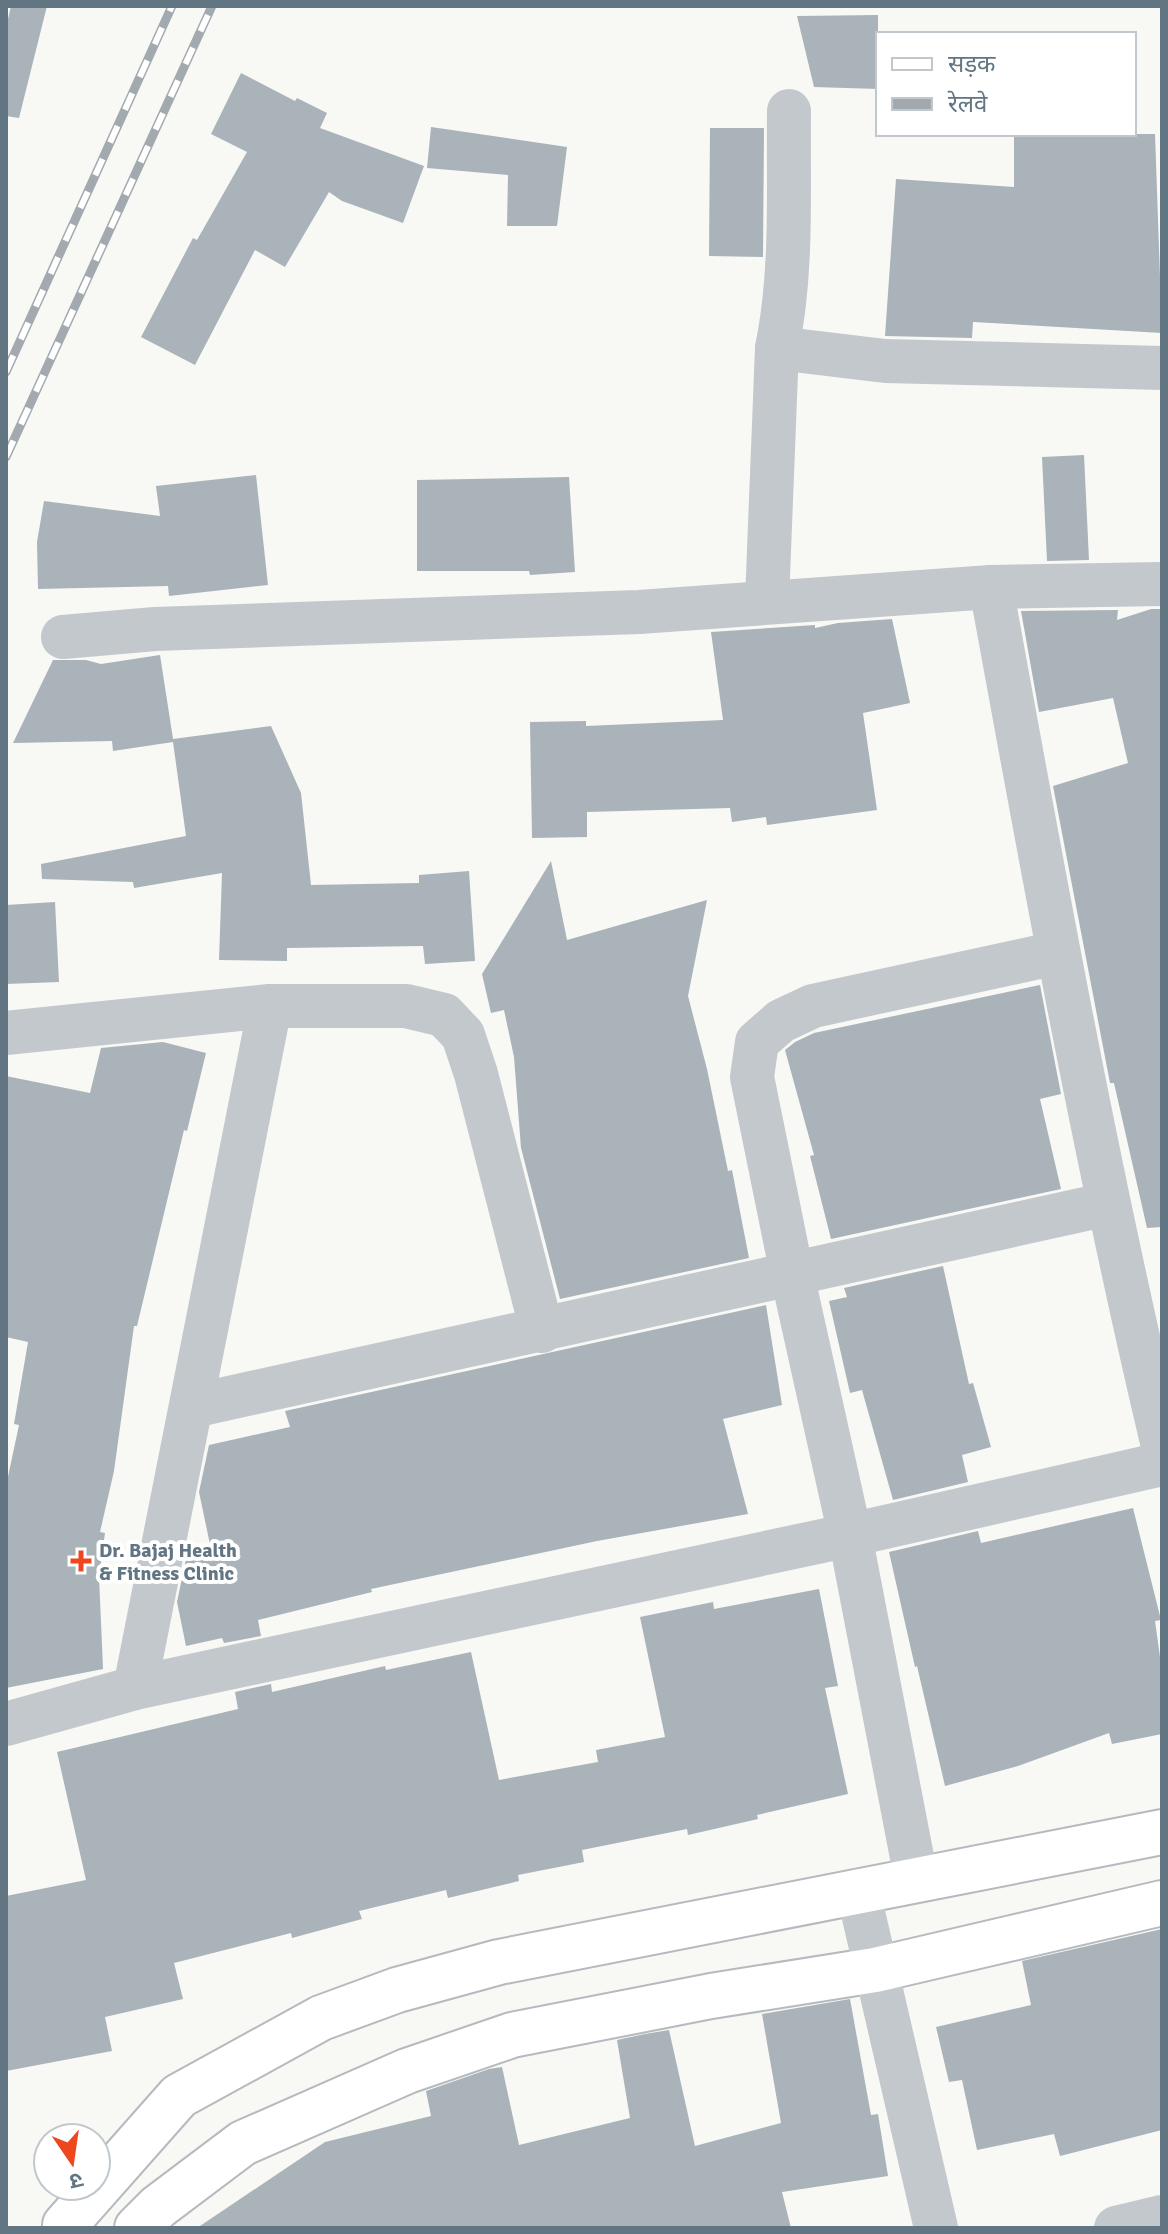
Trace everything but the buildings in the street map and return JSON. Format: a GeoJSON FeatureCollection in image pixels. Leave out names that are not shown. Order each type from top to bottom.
{"type":"FeatureCollection","features":[{"type":"Feature","properties":{"kind":"main road"},"geometry":{"type":"LineString","coordinates":[[64,2227],[179,2096],[321,2018],[397,1990],[499,1962],[1162,1832]]}},
{"type":"Feature","properties":{"kind":"main road"},"geometry":{"type":"LineString","coordinates":[[137,2228],[158,2207],[243,2143],[407,2071],[512,2035],[711,1996],[875,1970],[1162,1903]]}},
{"type":"Feature","properties":{"kind":"street"},"geometry":{"type":"LineString","coordinates":[[767,601],[777,348],[785,309],[789,111]]}},
{"type":"Feature","properties":{"kind":"street"},"geometry":{"type":"LineString","coordinates":[[777,348],[885,361],[1162,368]]}},
{"type":"Feature","properties":{"kind":"street"},"geometry":{"type":"LineString","coordinates":[[63,637],[155,629],[639,612],[991,587],[1162,584]]}},
{"type":"Feature","properties":{"kind":"street"},"geometry":{"type":"LineString","coordinates":[[991,587],[1057,953],[1108,1204],[1162,1442]]}},
{"type":"Feature","properties":{"kind":"street"},"geometry":{"type":"LineString","coordinates":[[916,1878],[850,1535],[752,1077],[757,1042],[781,1021],[813,1006],[1057,953]]}},
{"type":"Feature","properties":{"kind":"street"},"geometry":{"type":"LineString","coordinates":[[6,1033],[270,1006],[406,1006],[444,1015],[463,1035],[476,1074],[542,1331]]}},
{"type":"Feature","properties":{"kind":"street"},"geometry":{"type":"LineString","coordinates":[[135,1688],[270,1006]]}},
{"type":"Feature","properties":{"kind":"street"},"geometry":{"type":"LineString","coordinates":[[193,1406],[1108,1204]]}},
{"type":"Feature","properties":{"kind":"street"},"geometry":{"type":"LineString","coordinates":[[6,1724],[135,1688],[850,1535],[1162,1464]]}},
{"type":"Feature","properties":{"kind":"street"},"geometry":{"type":"LineString","coordinates":[[858,1891],[936,2228]]}},
{"type":"Feature","properties":{"kind":"street"},"geometry":{"type":"LineString","coordinates":[[1116,2228],[1162,2217]]}},
{"type":"Feature","properties":{"kind":"railway"},"geometry":{"type":"LineString","coordinates":[[6,372],[172,6]]}},
{"type":"Feature","properties":{"kind":"railway"},"geometry":{"type":"LineString","coordinates":[[6,457],[212,6]]}},
{"type":"Feature","properties":{"kind":"place","name":"Dr. Bajaj Health & Fitness Clinic"},"geometry":{"type":"Point","coordinates":[81,1561]}}]}
